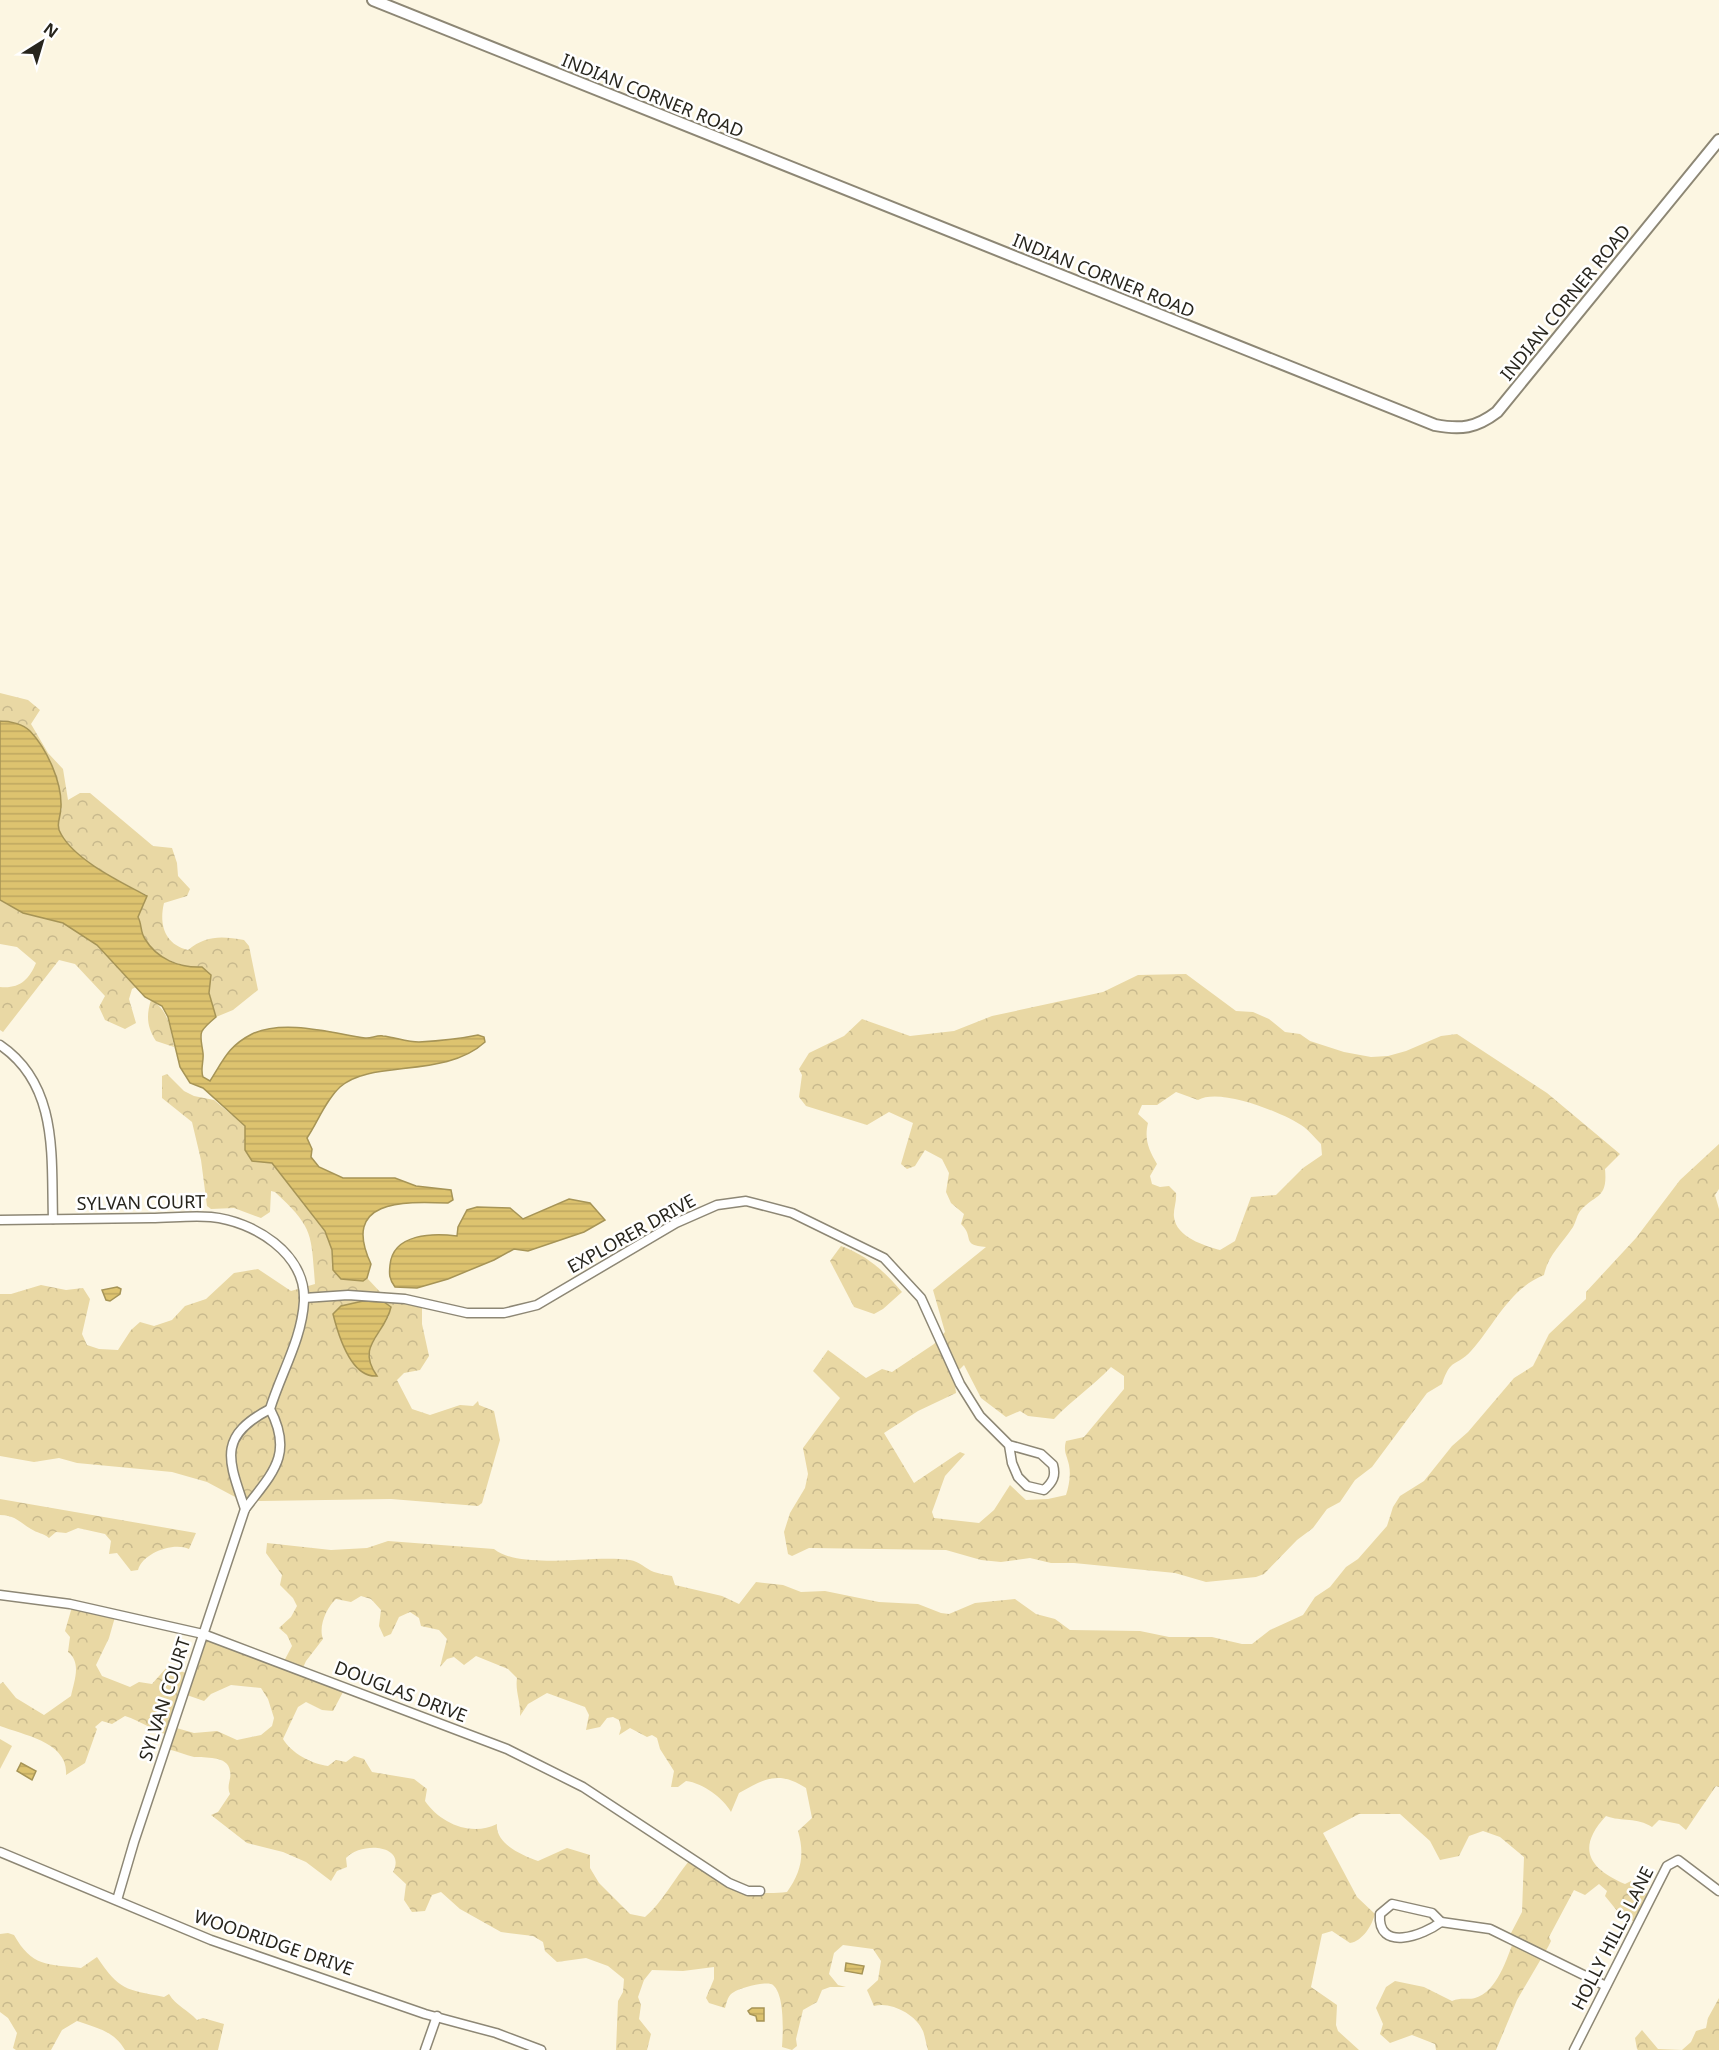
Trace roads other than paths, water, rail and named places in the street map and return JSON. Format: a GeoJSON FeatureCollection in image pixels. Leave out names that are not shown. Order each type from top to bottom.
{"type":"FeatureCollection","features":[{"type":"Feature","properties":{"kind":"street","name":"INDIAN CORNER ROAD"},"geometry":{"type":"LineString","coordinates":[[373,0],[1435,425],[1454,428],[1481,424],[1497,412],[1719,140]]}},
{"type":"Feature","properties":{"kind":"street"},"geometry":{"type":"LineString","coordinates":[[0,1045],[30,1075],[44,1101],[51,1129],[53,1220]]}},
{"type":"Feature","properties":{"kind":"street","name":"EXPLORER DRIVE"},"geometry":{"type":"LineString","coordinates":[[304,1298],[348,1295],[382,1297],[405,1299],[467,1313],[504,1313],[537,1305],[686,1219],[717,1205],[746,1201],[792,1213],[884,1258],[921,1298],[960,1384],[980,1416],[1009,1446],[1041,1454],[1053,1465],[1055,1472],[1050,1485],[1044,1490],[1028,1486],[1018,1477],[1012,1463],[1009,1446]]}},
{"type":"Feature","properties":{"kind":"street","name":"SYLVAN COURT"},"geometry":{"type":"LineString","coordinates":[[0,1220],[211,1216],[251,1227],[278,1245],[291,1259],[298,1272],[304,1298],[297,1341],[278,1383],[270,1409],[278,1424],[282,1442],[280,1454],[274,1472],[245,1509],[117,1900]]}},
{"type":"Feature","properties":{"kind":"street"},"geometry":{"type":"LineString","coordinates":[[245,1509],[230,1453],[234,1438],[257,1416],[270,1409]]}},
{"type":"Feature","properties":{"kind":"street","name":"DOUGLAS DRIVE"},"geometry":{"type":"LineString","coordinates":[[0,1596],[70,1604],[203,1634],[507,1749],[583,1787],[729,1883],[748,1892],[760,1891]]}},
{"type":"Feature","properties":{"kind":"street","name":"WOODRIDGE DRIVE"},"geometry":{"type":"LineString","coordinates":[[0,1852],[211,1940],[541,2050]]}},
{"type":"Feature","properties":{"kind":"street","name":"HOLLY HILLS LANE"},"geometry":{"type":"LineString","coordinates":[[1574,2050],[1658,1881],[1674,1860],[1687,1864],[1719,1891]]}},
{"type":"Feature","properties":{"kind":"street"},"geometry":{"type":"LineString","coordinates":[[1441,1922],[1430,1931],[1401,1939],[1390,1937],[1383,1932],[1379,1923],[1380,1914],[1392,1904],[1432,1913],[1441,1922],[1490,1929],[1606,1986]]}},
{"type":"Feature","properties":{"kind":"street"},"geometry":{"type":"LineString","coordinates":[[425,2050],[437,2016]]}}]}
